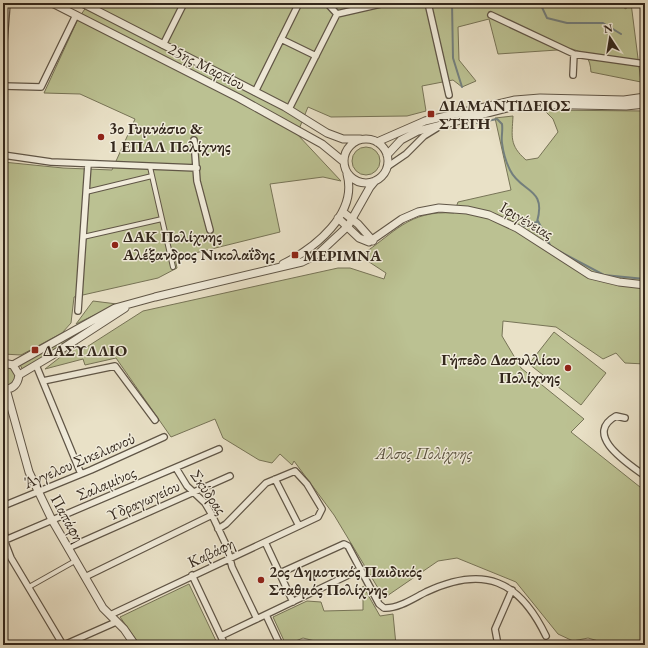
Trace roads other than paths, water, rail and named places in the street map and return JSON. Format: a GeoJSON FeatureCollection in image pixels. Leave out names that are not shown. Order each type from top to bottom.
{"type":"FeatureCollection","features":[{"type":"Feature","properties":{"kind":"street"},"geometry":{"type":"LineString","coordinates":[[3,54],[7,3]]}},
{"type":"Feature","properties":{"kind":"street","name":"25ης Μαρτίου"},"geometry":{"type":"LineString","coordinates":[[52,3],[239,98],[322,144],[344,162]]}},
{"type":"Feature","properties":{"kind":"street"},"geometry":{"type":"LineString","coordinates":[[3,86],[41,87],[81,3]]}},
{"type":"Feature","properties":{"kind":"street","name":"25ης Μαρτίου"},"geometry":{"type":"LineString","coordinates":[[81,3],[289,109],[335,137],[360,139]]}},
{"type":"Feature","properties":{"kind":"street"},"geometry":{"type":"LineString","coordinates":[[163,45],[184,3]]}},
{"type":"Feature","properties":{"kind":"street"},"geometry":{"type":"LineString","coordinates":[[255,92],[299,3]]}},
{"type":"Feature","properties":{"kind":"street"},"geometry":{"type":"LineString","coordinates":[[327,3],[337,14]]}},
{"type":"Feature","properties":{"kind":"street"},"geometry":{"type":"LineString","coordinates":[[337,14],[385,3]]}},
{"type":"Feature","properties":{"kind":"street"},"geometry":{"type":"LineString","coordinates":[[428,3],[449,95]]}},
{"type":"Feature","properties":{"kind":"street"},"geometry":{"type":"LineString","coordinates":[[289,109],[337,14]]}},
{"type":"Feature","properties":{"kind":"street"},"geometry":{"type":"LineString","coordinates":[[491,14],[574,54],[645,64]]}},
{"type":"Feature","properties":{"kind":"street"},"geometry":{"type":"LineString","coordinates":[[282,38],[316,56]]}},
{"type":"Feature","properties":{"kind":"street"},"geometry":{"type":"LineString","coordinates":[[573,75],[574,54]]}},
{"type":"Feature","properties":{"kind":"street"},"geometry":{"type":"LineString","coordinates":[[377,142],[425,121],[515,100],[540,98],[624,100],[645,97]]}},
{"type":"Feature","properties":{"kind":"street"},"geometry":{"type":"LineString","coordinates":[[387,167],[388,155],[396,143],[407,136],[430,127],[455,120],[528,104],[626,106],[645,104]]}},
{"type":"Feature","properties":{"kind":"street"},"geometry":{"type":"LineString","coordinates":[[347,173],[357,181],[369,183],[375,181],[380,178],[387,167],[406,154],[424,136],[455,120]]}},
{"type":"Feature","properties":{"kind":"street"},"geometry":{"type":"LineString","coordinates":[[268,270],[293,259],[312,246],[341,215],[349,197],[350,185],[344,162],[348,148],[360,139],[372,139],[385,150],[388,155]]}},
{"type":"Feature","properties":{"kind":"street"},"geometry":{"type":"LineString","coordinates":[[194,140],[193,146],[197,168],[197,181],[210,230]]}},
{"type":"Feature","properties":{"kind":"street"},"geometry":{"type":"LineString","coordinates":[[3,156],[51,162],[197,168]]}},
{"type":"Feature","properties":{"kind":"street"},"geometry":{"type":"LineString","coordinates":[[78,311],[88,164]]}},
{"type":"Feature","properties":{"kind":"street"},"geometry":{"type":"LineString","coordinates":[[150,167],[173,267]]}},
{"type":"Feature","properties":{"kind":"street"},"geometry":{"type":"LineString","coordinates":[[86,192],[152,176]]}},
{"type":"Feature","properties":{"kind":"street"},"geometry":{"type":"LineString","coordinates":[[13,365],[115,308],[155,296],[302,262],[318,254],[348,226],[367,191],[375,181]]}},
{"type":"Feature","properties":{"kind":"street","name":"Ιφιγένειας"},"geometry":{"type":"LineString","coordinates":[[373,241],[398,222],[418,212],[439,208],[467,210],[489,215],[517,228],[590,275],[619,282],[645,285]]}},
{"type":"Feature","properties":{"kind":"street"},"geometry":{"type":"LineString","coordinates":[[341,215],[352,219],[373,241]]}},
{"type":"Feature","properties":{"kind":"street"},"geometry":{"type":"LineString","coordinates":[[341,215],[348,226],[362,240],[369,242],[373,241]]}},
{"type":"Feature","properties":{"kind":"street"},"geometry":{"type":"LineString","coordinates":[[83,237],[162,218]]}},
{"type":"Feature","properties":{"kind":"street"},"geometry":{"type":"LineString","coordinates":[[4,389],[15,385],[19,375],[130,304]]}},
{"type":"Feature","properties":{"kind":"street"},"geometry":{"type":"LineString","coordinates":[[3,363],[13,365],[17,369],[19,375]]}},
{"type":"Feature","properties":{"kind":"street"},"geometry":{"type":"LineString","coordinates":[[36,365],[81,474]]}},
{"type":"Feature","properties":{"kind":"street"},"geometry":{"type":"LineString","coordinates":[[43,381],[113,365],[155,420]]}},
{"type":"Feature","properties":{"kind":"street","name":"Παπάφη"},"geometry":{"type":"LineString","coordinates":[[4,389],[37,492],[85,577],[110,616],[135,645]]}},
{"type":"Feature","properties":{"kind":"street"},"geometry":{"type":"LineString","coordinates":[[625,418],[616,416],[608,423],[604,431],[605,440],[619,456],[645,476]]}},
{"type":"Feature","properties":{"kind":"street","name":"Άγγελου Σικελιανού"},"geometry":{"type":"LineString","coordinates":[[3,506],[81,474],[164,437]]}},
{"type":"Feature","properties":{"kind":"street","name":"Σαλαμίνος"},"geometry":{"type":"LineString","coordinates":[[4,540],[219,449]]}},
{"type":"Feature","properties":{"kind":"street","name":"Σκύδρας"},"geometry":{"type":"LineString","coordinates":[[176,468],[192,492],[205,503],[212,515],[229,558],[257,619]]}},
{"type":"Feature","properties":{"kind":"street","name":"Καβάφη"},"geometry":{"type":"LineString","coordinates":[[110,616],[192,575],[318,517],[322,512],[321,506],[295,471],[274,479]]}},
{"type":"Feature","properties":{"kind":"street","name":"Υδραγωγείου"},"geometry":{"type":"LineString","coordinates":[[68,548],[230,476]]}},
{"type":"Feature","properties":{"kind":"street"},"geometry":{"type":"LineString","coordinates":[[218,529],[226,524],[264,485],[274,479],[299,526]]}},
{"type":"Feature","properties":{"kind":"street"},"geometry":{"type":"LineString","coordinates":[[85,577],[212,515]]}},
{"type":"Feature","properties":{"kind":"street"},"geometry":{"type":"LineString","coordinates":[[3,524],[4,540],[10,556],[63,645],[116,622]]}},
{"type":"Feature","properties":{"kind":"street"},"geometry":{"type":"LineString","coordinates":[[265,542],[293,602]]}},
{"type":"Feature","properties":{"kind":"street"},"geometry":{"type":"LineString","coordinates":[[280,573],[344,544],[348,546],[379,604],[384,608],[393,607],[446,583],[464,579],[491,581],[512,590],[530,607],[546,636]]}},
{"type":"Feature","properties":{"kind":"street"},"geometry":{"type":"LineString","coordinates":[[29,587],[76,561]]}},
{"type":"Feature","properties":{"kind":"street"},"geometry":{"type":"LineString","coordinates":[[221,636],[360,569]]}},
{"type":"Feature","properties":{"kind":"street"},"geometry":{"type":"LineString","coordinates":[[192,575],[225,645]]}},
{"type":"Feature","properties":{"kind":"street"},"geometry":{"type":"LineString","coordinates":[[498,645],[495,628],[512,590]]}},
{"type":"Feature","properties":{"kind":"street"},"geometry":{"type":"LineString","coordinates":[[266,615],[280,645]]}},
{"type":"Feature","properties":{"kind":"waterway"},"geometry":{"type":"LineString","coordinates":[[452,3],[453,58],[462,87]]}},
{"type":"Feature","properties":{"kind":"waterway"},"geometry":{"type":"LineString","coordinates":[[540,3],[547,18],[567,23],[603,23],[621,34]]}},
{"type":"Feature","properties":{"kind":"waterway"},"geometry":{"type":"LineString","coordinates":[[477,123],[497,119],[502,124],[502,146],[510,170],[520,183],[536,196],[539,202],[537,222],[520,227]]}},
{"type":"Feature","properties":{"kind":"waterway"},"geometry":{"type":"LineString","coordinates":[[538,221],[550,245]]}},
{"type":"Feature","properties":{"kind":"waterway"},"geometry":{"type":"LineString","coordinates":[[555,249],[604,275],[645,279]]}},
{"type":"Feature","properties":{"kind":"place","name":"ΔΙΑΜΑΝΤΙΔΕΙΟΣ ΣΤΕΓΗ"},"geometry":{"type":"Point","coordinates":[431,114]}},
{"type":"Feature","properties":{"kind":"place","name":"3ο Γυμνάσιο & 1 ΕΠΑΛ Πολίχνης"},"geometry":{"type":"Point","coordinates":[101,137]}},
{"type":"Feature","properties":{"kind":"place","name":"ΔΑΚ Πολίχνης Αλέξανδρος Νικολαΐδης"},"geometry":{"type":"Point","coordinates":[115,245]}},
{"type":"Feature","properties":{"kind":"place","name":"ΜΕΡΙΜΝΑ"},"geometry":{"type":"Point","coordinates":[295,255]}},
{"type":"Feature","properties":{"kind":"place","name":"ΔΑΣΥΛΛΙΟ"},"geometry":{"type":"Point","coordinates":[35,350]}},
{"type":"Feature","properties":{"kind":"place","name":"Γήπεδο Δασυλλίου Πολίχνης"},"geometry":{"type":"Point","coordinates":[568,368]}},
{"type":"Feature","properties":{"kind":"place","name":"2ος Δημοτικός Παιδικός Σταθμός Πολίχνης"},"geometry":{"type":"Point","coordinates":[261,580]}},
{"type":"Feature","properties":{"kind":"park label","name":"Άλσος Πολίχνης"},"geometry":{"type":"Point","coordinates":[424,453]}}]}
